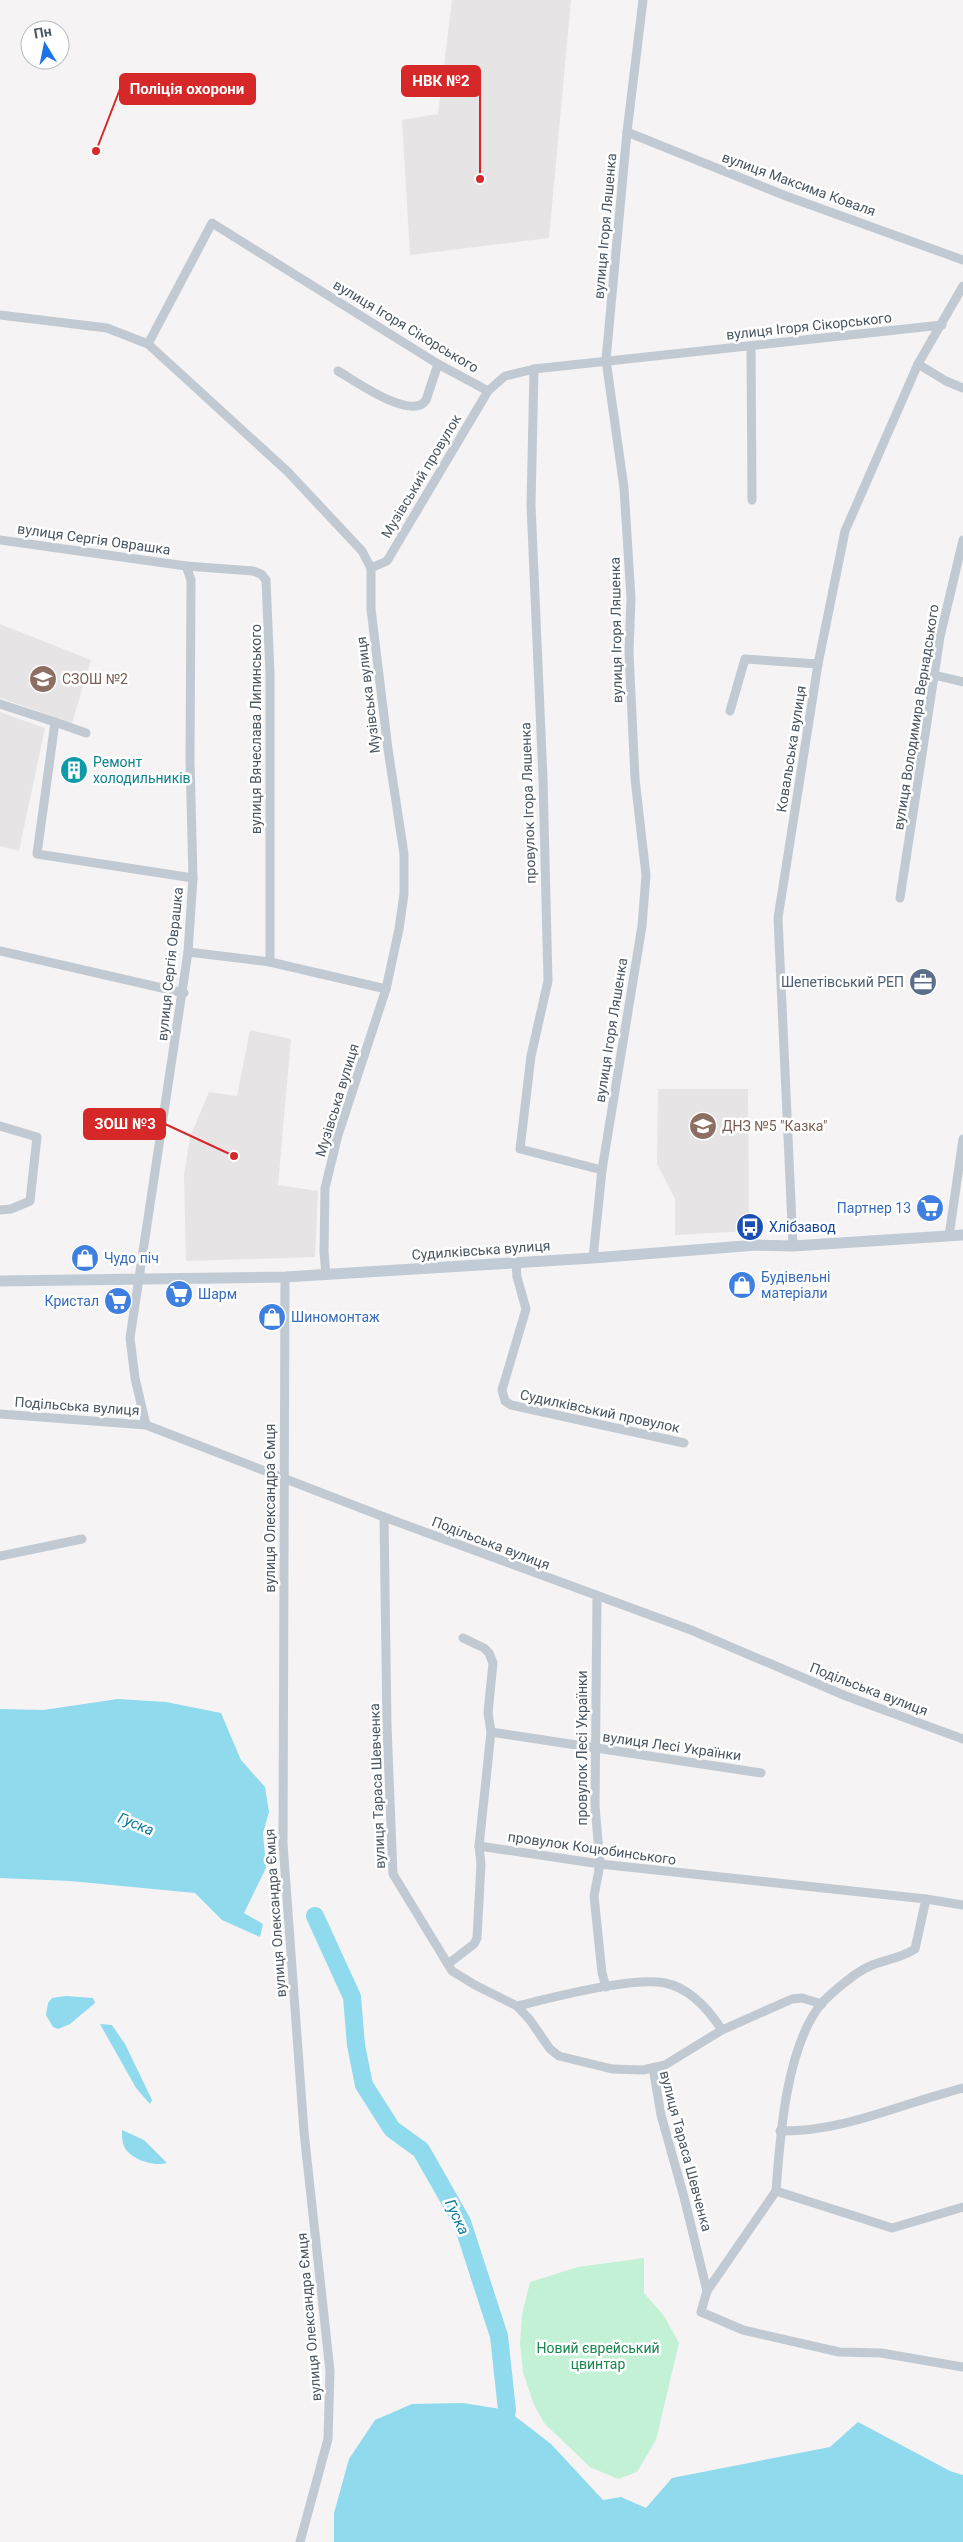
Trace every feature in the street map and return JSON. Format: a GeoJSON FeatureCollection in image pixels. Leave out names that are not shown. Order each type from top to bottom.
{"type":"FeatureCollection","features":[{"type":"Feature","properties":{"kind":"main road","name":"Судилківська вулиця"},"geometry":{"type":"LineString","coordinates":[[0,1281],[285,1277],[593,1258],[757,1245],[793,1246],[963,1235]]}},
{"type":"Feature","properties":{"kind":"street","name":"вулиця Ігоря Ляшенка"},"geometry":{"type":"LineString","coordinates":[[593,1258],[602,1170],[642,926],[646,875],[635,778],[630,652],[631,598],[624,488],[606,360],[627,132],[643,0]]}},
{"type":"Feature","properties":{"kind":"street","name":"вулиця Максима Коваля"},"geometry":{"type":"LineString","coordinates":[[627,132],[786,196],[963,260]]}},
{"type":"Feature","properties":{"kind":"street","name":"вулиця Ігоря Сікорського"},"geometry":{"type":"LineString","coordinates":[[148,344],[212,223],[438,364],[488,391],[505,376],[534,369],[942,325]]}},
{"type":"Feature","properties":{"kind":"street","name":"Ковальська вулиця"},"geometry":{"type":"LineString","coordinates":[[793,1246],[778,918],[818,664],[845,531],[918,364],[963,286]]}},
{"type":"Feature","properties":{"kind":"street","name":"Музівська вулиця"},"geometry":{"type":"LineString","coordinates":[[0,315],[107,328],[148,344],[288,472],[362,551],[371,568],[372,609],[385,730],[404,854],[402,914],[386,989],[338,1135],[325,1188],[324,1252],[326,1275]]}},
{"type":"Feature","properties":{"kind":"street"},"geometry":{"type":"LineString","coordinates":[[751,347],[752,500]]}},
{"type":"Feature","properties":{"kind":"street"},"geometry":{"type":"LineString","coordinates":[[338,371],[387,399],[405,406],[415,407],[423,404],[426,400],[438,364]]}},
{"type":"Feature","properties":{"kind":"street"},"geometry":{"type":"LineString","coordinates":[[918,364],[946,381],[963,388]]}},
{"type":"Feature","properties":{"kind":"street","name":"провулок Ігора Ляшенка"},"geometry":{"type":"LineString","coordinates":[[534,369],[531,505],[543,780],[548,981],[531,1056],[520,1149],[602,1170]]}},
{"type":"Feature","properties":{"kind":"street","name":"Музівський провулок"},"geometry":{"type":"LineString","coordinates":[[371,568],[387,561],[488,391]]}},
{"type":"Feature","properties":{"kind":"street","name":"вулиця Сергія Оврашка"},"geometry":{"type":"LineString","coordinates":[[0,540],[186,566],[190,580],[190,761],[194,878],[184,993],[130,1338],[135,1378],[146,1425]]}},
{"type":"Feature","properties":{"kind":"street","name":"вулиця Володимира Вернадського"},"geometry":{"type":"LineString","coordinates":[[900,898],[940,637],[963,540]]}},
{"type":"Feature","properties":{"kind":"street","name":"вулиця Вячеслава Липинського"},"geometry":{"type":"LineString","coordinates":[[186,566],[254,571],[261,574],[266,580],[270,674],[270,962]]}},
{"type":"Feature","properties":{"kind":"street"},"geometry":{"type":"LineString","coordinates":[[730,711],[745,659],[818,664]]}},
{"type":"Feature","properties":{"kind":"street"},"geometry":{"type":"LineString","coordinates":[[934,675],[963,682]]}},
{"type":"Feature","properties":{"kind":"street"},"geometry":{"type":"LineString","coordinates":[[0,704],[86,733]]}},
{"type":"Feature","properties":{"kind":"street"},"geometry":{"type":"LineString","coordinates":[[55,722],[37,854],[194,878]]}},
{"type":"Feature","properties":{"kind":"street"},"geometry":{"type":"LineString","coordinates":[[0,951],[184,993]]}},
{"type":"Feature","properties":{"kind":"street"},"geometry":{"type":"LineString","coordinates":[[188,952],[270,962],[386,989]]}},
{"type":"Feature","properties":{"kind":"street"},"geometry":{"type":"LineString","coordinates":[[0,1126],[37,1137],[30,1201],[11,1209],[0,1210]]}},
{"type":"Feature","properties":{"kind":"street"},"geometry":{"type":"LineString","coordinates":[[949,1236],[963,1139]]}},
{"type":"Feature","properties":{"kind":"street"},"geometry":{"type":"LineString","coordinates":[[952,1215],[963,1214]]}},
{"type":"Feature","properties":{"kind":"street","name":"Судилківський провулок"},"geometry":{"type":"LineString","coordinates":[[516,1263],[517,1277],[526,1309],[502,1390],[505,1401],[511,1406],[684,1443]]}},
{"type":"Feature","properties":{"kind":"street","name":"вулиця Олександра Ємця"},"geometry":{"type":"LineString","coordinates":[[285,1277],[283,1844],[304,2132],[330,2371],[328,2440],[300,2542]]}},
{"type":"Feature","properties":{"kind":"street","name":"Подільська вулиця"},"geometry":{"type":"LineString","coordinates":[[0,1414],[146,1425],[384,1517],[597,1597],[691,1630],[846,1696],[963,1739]]}},
{"type":"Feature","properties":{"kind":"street","name":"вулиця Тараса Шевченка"},"geometry":{"type":"LineString","coordinates":[[384,1517],[387,1726],[393,1874],[452,1971],[517,2006],[530,2020],[550,2049],[559,2056],[612,2069],[653,2068],[670,2153],[684,2197],[707,2291]]}},
{"type":"Feature","properties":{"kind":"street"},"geometry":{"type":"LineString","coordinates":[[0,1556],[82,1539]]}},
{"type":"Feature","properties":{"kind":"street","name":"провулок Лесі Українки"},"geometry":{"type":"LineString","coordinates":[[597,1597],[595,1806],[600,1864],[594,1896],[602,1973],[606,1987]]}},
{"type":"Feature","properties":{"kind":"street"},"geometry":{"type":"LineString","coordinates":[[448,1964],[474,1944],[477,1938],[481,1864],[479,1846],[490,1732],[488,1712],[492,1658],[484,1648],[463,1638]]}},
{"type":"Feature","properties":{"kind":"street","name":"вулиця Лесі Українки"},"geometry":{"type":"LineString","coordinates":[[490,1732],[761,1773]]}},
{"type":"Feature","properties":{"kind":"street","name":"провулок Коцюбинського"},"geometry":{"type":"LineString","coordinates":[[479,1846],[600,1864],[926,1899],[963,1905]]}},
{"type":"Feature","properties":{"kind":"street"},"geometry":{"type":"LineString","coordinates":[[926,1899],[915,1949],[867,1966],[822,2004],[800,2042],[780,2131],[776,2191],[707,2291],[700,2312],[743,2330],[839,2352],[881,2353],[963,2367]]}},
{"type":"Feature","properties":{"kind":"street"},"geometry":{"type":"LineString","coordinates":[[517,2006],[606,1987],[646,1982],[671,1985],[707,2008],[722,2030]]}},
{"type":"Feature","properties":{"kind":"street"},"geometry":{"type":"LineString","coordinates":[[653,2068],[674,2060],[722,2030],[792,1999],[802,1998],[822,2004]]}},
{"type":"Feature","properties":{"kind":"street"},"geometry":{"type":"LineString","coordinates":[[780,2131],[809,2131],[867,2118],[929,2096],[963,2088]]}},
{"type":"Feature","properties":{"kind":"street"},"geometry":{"type":"LineString","coordinates":[[776,2191],[892,2228],[963,2207]]}},
{"type":"Feature","properties":{"kind":"shaded area"},"geometry":{"type":"Polygon","coordinates":[[[452,0],[571,0],[549,238],[410,255],[402,120],[438,114],[452,0]]]}},
{"type":"Feature","properties":{"kind":"shaded area","name":"СЗОШ №2"},"geometry":{"type":"Polygon","coordinates":[[[0,624],[91,660],[72,723],[0,698],[0,624]]]}},
{"type":"Feature","properties":{"kind":"shaded area"},"geometry":{"type":"Polygon","coordinates":[[[0,712],[45,728],[19,851],[0,846],[0,712]]]}},
{"type":"Feature","properties":{"kind":"shaded area"},"geometry":{"type":"Polygon","coordinates":[[[250,1030],[291,1039],[278,1185],[318,1191],[315,1257],[186,1261],[184,1175],[190,1137],[209,1092],[237,1096],[250,1030]]]}},
{"type":"Feature","properties":{"kind":"shaded area","name":"ДНЗ №5 \"Казка\""},"geometry":{"type":"Polygon","coordinates":[[[658,1089],[748,1089],[749,1231],[675,1235],[675,1199],[657,1164],[658,1089]]]}},
{"type":"Feature","properties":{"kind":"green space","name":"Новий єврейський цвинтар"},"geometry":{"type":"Polygon","coordinates":[[[644,2258],[644,2293],[664,2316],[679,2343],[656,2440],[637,2472],[618,2479],[590,2467],[545,2424],[534,2405],[523,2372],[520,2343],[522,2315],[530,2282],[578,2267],[644,2258]]]}},
{"type":"Feature","properties":{"kind":"water"},"geometry":{"type":"Polygon","coordinates":[[[118,1699],[166,1702],[221,1713],[241,1760],[265,1787],[269,1812],[263,1833],[266,1868],[244,1913],[263,1924],[260,1937],[222,1920],[195,1893],[70,1881],[0,1878],[0,1709],[43,1710],[118,1699]]]}},
{"type":"Feature","properties":{"kind":"water"},"geometry":{"type":"Polygon","coordinates":[[[66,1996],[93,1998],[95,2003],[70,2024],[58,2029],[53,2027],[46,2015],[48,2003],[52,1998],[66,1996]]]}},
{"type":"Feature","properties":{"kind":"water"},"geometry":{"type":"Polygon","coordinates":[[[100,2024],[112,2025],[125,2044],[152,2100],[150,2104],[136,2088],[100,2024]]]}},
{"type":"Feature","properties":{"kind":"water"},"geometry":{"type":"Polygon","coordinates":[[[122,2130],[144,2140],[167,2163],[149,2163],[131,2155],[123,2144],[122,2130]]]}},
{"type":"Feature","properties":{"kind":"water"},"geometry":{"type":"Polygon","coordinates":[[[463,2403],[507,2410],[551,2444],[603,2500],[621,2497],[646,2508],[672,2478],[830,2447],[858,2422],[950,2471],[963,2475],[963,2542],[334,2542],[334,2513],[349,2459],[375,2420],[412,2404],[463,2403]]]}},
{"type":"Feature","properties":{"kind":"waterway","name":"Гуска"},"geometry":{"type":"LineString","coordinates":[[315,1916],[352,1997],[356,2045],[364,2085],[392,2129],[421,2150],[462,2222],[499,2336],[507,2410],[503,2433]]}},
{"type":"Feature","properties":{"kind":"place","name":"Поліція охорони"},"geometry":{"type":"Point","coordinates":[96,151]}},
{"type":"Feature","properties":{"kind":"place","name":"НВК №2"},"geometry":{"type":"Point","coordinates":[480,179]}},
{"type":"Feature","properties":{"kind":"place","name":"СЗОШ №2"},"geometry":{"type":"Point","coordinates":[43,679]}},
{"type":"Feature","properties":{"kind":"place","name":"Ремонт холодильників"},"geometry":{"type":"Point","coordinates":[74,770]}},
{"type":"Feature","properties":{"kind":"place","name":"Шепетівський РЕП"},"geometry":{"type":"Point","coordinates":[923,982]}},
{"type":"Feature","properties":{"kind":"place","name":"ДНЗ №5 \"Казка\""},"geometry":{"type":"Point","coordinates":[703,1126]}},
{"type":"Feature","properties":{"kind":"place","name":"ЗОШ №3"},"geometry":{"type":"Point","coordinates":[234,1156]}},
{"type":"Feature","properties":{"kind":"place","name":"Партнер 13"},"geometry":{"type":"Point","coordinates":[930,1208]}},
{"type":"Feature","properties":{"kind":"place","name":"Хлібзавод"},"geometry":{"type":"Point","coordinates":[750,1227]}},
{"type":"Feature","properties":{"kind":"place","name":"Чудо піч"},"geometry":{"type":"Point","coordinates":[85,1258]}},
{"type":"Feature","properties":{"kind":"place","name":"Будівельні матеріали"},"geometry":{"type":"Point","coordinates":[742,1285]}},
{"type":"Feature","properties":{"kind":"place","name":"Шарм"},"geometry":{"type":"Point","coordinates":[179,1294]}},
{"type":"Feature","properties":{"kind":"place","name":"Кристал"},"geometry":{"type":"Point","coordinates":[118,1301]}},
{"type":"Feature","properties":{"kind":"place","name":"Шиномонтаж"},"geometry":{"type":"Point","coordinates":[272,1317]}}]}
